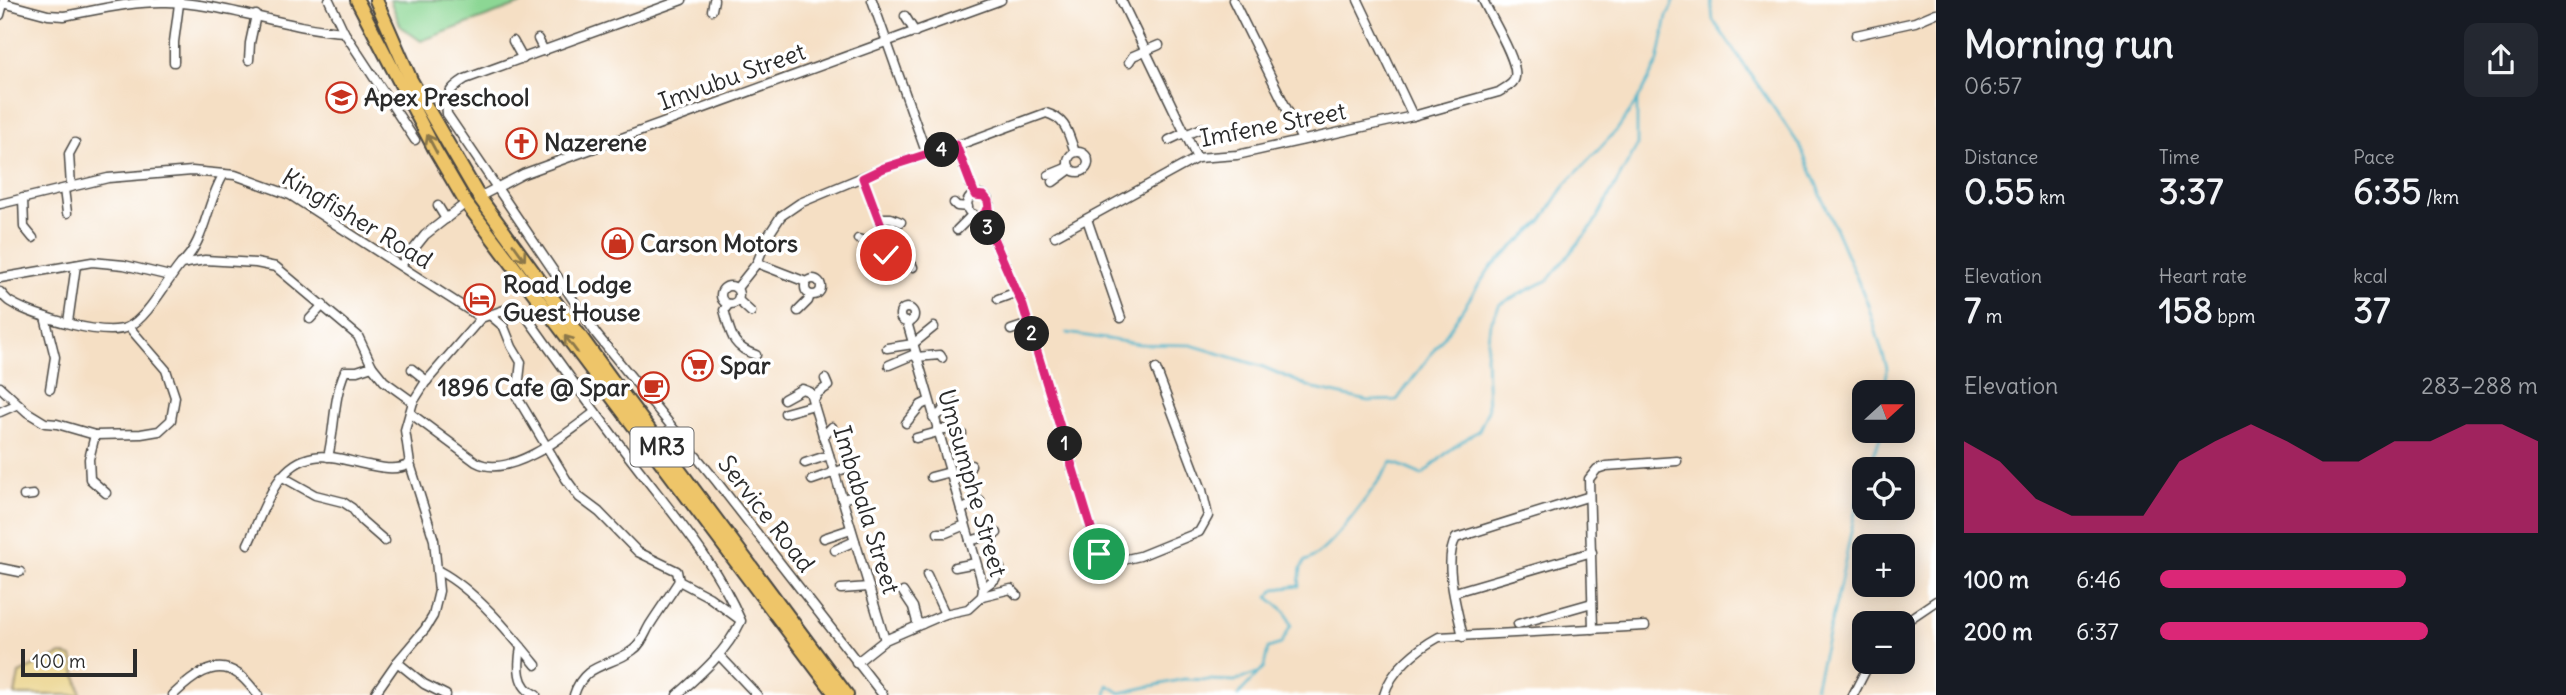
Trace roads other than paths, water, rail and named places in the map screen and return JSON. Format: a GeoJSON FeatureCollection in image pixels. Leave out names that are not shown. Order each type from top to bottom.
{"type":"FeatureCollection","features":[{"type":"Feature","properties":{"kind":"highway","name":"MR3"},"geometry":{"type":"LineString","coordinates":[[357,0],[435,150],[466,203],[836,695]]}},
{"type":"Feature","properties":{"kind":"highway","name":"MR3"},"geometry":{"type":"LineString","coordinates":[[376,0],[411,80],[480,197],[621,392],[847,695]]}},
{"type":"Feature","properties":{"kind":"street"},"geometry":{"type":"LineString","coordinates":[[329,0],[344,32],[415,140]]}},
{"type":"Feature","properties":{"kind":"street"},"geometry":{"type":"LineString","coordinates":[[513,41],[523,59],[682,0]]}},
{"type":"Feature","properties":{"kind":"street"},"geometry":{"type":"LineString","coordinates":[[712,10],[714,0]]}},
{"type":"Feature","properties":{"kind":"street"},"geometry":{"type":"LineString","coordinates":[[873,0],[927,155]]}},
{"type":"Feature","properties":{"kind":"street","name":"Imvubu Street"},"geometry":{"type":"LineString","coordinates":[[480,197],[523,174],[1001,0]]}},
{"type":"Feature","properties":{"kind":"street"},"geometry":{"type":"LineString","coordinates":[[1121,0],[1197,158]]}},
{"type":"Feature","properties":{"kind":"street"},"geometry":{"type":"LineString","coordinates":[[1233,0],[1302,140]]}},
{"type":"Feature","properties":{"kind":"street"},"geometry":{"type":"LineString","coordinates":[[1357,0],[1413,116]]}},
{"type":"Feature","properties":{"kind":"street","name":"Imfene Street"},"geometry":{"type":"LineString","coordinates":[[1055,236],[1197,158],[1237,155],[1413,116],[1499,92],[1511,85],[1515,78],[1514,65],[1483,0]]}},
{"type":"Feature","properties":{"kind":"street"},"geometry":{"type":"LineString","coordinates":[[0,15],[4,2],[48,15],[64,16],[166,2],[256,15],[318,30],[344,32]]}},
{"type":"Feature","properties":{"kind":"street"},"geometry":{"type":"LineString","coordinates":[[174,62],[178,4]]}},
{"type":"Feature","properties":{"kind":"street"},"geometry":{"type":"LineString","coordinates":[[1856,36],[1915,22],[1936,13]]}},
{"type":"Feature","properties":{"kind":"street"},"geometry":{"type":"LineString","coordinates":[[249,60],[256,15]]}},
{"type":"Feature","properties":{"kind":"street"},"geometry":{"type":"LineString","coordinates":[[905,16],[915,32]]}},
{"type":"Feature","properties":{"kind":"street"},"geometry":{"type":"LineString","coordinates":[[538,39],[544,51]]}},
{"type":"Feature","properties":{"kind":"street"},"geometry":{"type":"LineString","coordinates":[[1129,62],[1133,56],[1159,45]]}},
{"type":"Feature","properties":{"kind":"street","name":"Service Road"},"geometry":{"type":"LineString","coordinates":[[523,59],[465,79],[450,88],[445,101],[447,114],[597,335],[713,476],[883,695]]}},
{"type":"Feature","properties":{"kind":"street"},"geometry":{"type":"LineString","coordinates":[[737,288],[757,263],[768,236],[781,216],[800,203],[884,168],[1046,113],[1058,116],[1064,124],[1075,152]]}},
{"type":"Feature","properties":{"kind":"street"},"geometry":{"type":"LineString","coordinates":[[1169,140],[1202,128]]}},
{"type":"Feature","properties":{"kind":"street"},"geometry":{"type":"LineString","coordinates":[[67,213],[69,154],[75,144]]}},
{"type":"Feature","properties":{"kind":"street"},"geometry":{"type":"LineString","coordinates":[[956,145],[975,195]]}},
{"type":"Feature","properties":{"kind":"street"},"geometry":{"type":"LineString","coordinates":[[1069,167],[1079,172],[1085,169],[1087,163],[1084,155],[1075,152]]}},
{"type":"Feature","properties":{"kind":"street"},"geometry":{"type":"LineString","coordinates":[[1069,167],[1070,156],[1075,152]]}},
{"type":"Feature","properties":{"kind":"street"},"geometry":{"type":"LineString","coordinates":[[1051,179],[1069,167]]}},
{"type":"Feature","properties":{"kind":"street","name":"Kingfisher Road"},"geometry":{"type":"LineString","coordinates":[[0,204],[108,178],[192,171],[235,175],[290,195],[485,316]]}},
{"type":"Feature","properties":{"kind":"street"},"geometry":{"type":"LineString","coordinates":[[0,292],[10,303],[45,317],[108,331],[129,327],[145,312],[170,276],[188,258],[203,230],[210,201],[224,174]]}},
{"type":"Feature","properties":{"kind":"street"},"geometry":{"type":"LineString","coordinates":[[863,178],[884,234]]}},
{"type":"Feature","properties":{"kind":"street"},"geometry":{"type":"LineString","coordinates":[[957,230],[970,211],[969,200],[975,195],[984,196],[988,201],[989,208],[983,215]]}},
{"type":"Feature","properties":{"kind":"street"},"geometry":{"type":"LineString","coordinates":[[23,198],[24,227],[33,238]]}},
{"type":"Feature","properties":{"kind":"street"},"geometry":{"type":"LineString","coordinates":[[401,265],[425,235],[466,203]]}},
{"type":"Feature","properties":{"kind":"street"},"geometry":{"type":"LineString","coordinates":[[954,203],[983,215],[1017,292],[1099,554],[1110,563],[1140,556],[1199,532],[1208,516],[1202,490],[1156,369]]}},
{"type":"Feature","properties":{"kind":"street"},"geometry":{"type":"LineString","coordinates":[[438,206],[446,219]]}},
{"type":"Feature","properties":{"kind":"street"},"geometry":{"type":"LineString","coordinates":[[878,218],[891,218],[901,222]]}},
{"type":"Feature","properties":{"kind":"street"},"geometry":{"type":"LineString","coordinates":[[1087,219],[1121,318]]}},
{"type":"Feature","properties":{"kind":"street"},"geometry":{"type":"LineString","coordinates":[[891,233],[897,238],[899,245],[896,252],[889,255],[880,251],[877,244],[884,234],[891,233]]}},
{"type":"Feature","properties":{"kind":"street"},"geometry":{"type":"LineString","coordinates":[[858,239],[877,244]]}},
{"type":"Feature","properties":{"kind":"street"},"geometry":{"type":"LineString","coordinates":[[896,252],[910,261],[913,267]]}},
{"type":"Feature","properties":{"kind":"street"},"geometry":{"type":"LineString","coordinates":[[878,273],[884,254]]}},
{"type":"Feature","properties":{"kind":"street"},"geometry":{"type":"LineString","coordinates":[[181,264],[205,260],[257,263],[276,267],[358,336],[372,366],[384,381],[413,401]]}},
{"type":"Feature","properties":{"kind":"street"},"geometry":{"type":"LineString","coordinates":[[0,278],[108,262],[170,276]]}},
{"type":"Feature","properties":{"kind":"street"},"geometry":{"type":"LineString","coordinates":[[757,263],[806,282],[816,279],[821,285],[817,295],[810,295],[805,290],[806,282]]}},
{"type":"Feature","properties":{"kind":"street"},"geometry":{"type":"LineString","coordinates":[[68,322],[76,265]]}},
{"type":"Feature","properties":{"kind":"street"},"geometry":{"type":"LineString","coordinates":[[729,304],[722,301],[721,292],[728,285],[737,288]]}},
{"type":"Feature","properties":{"kind":"street"},"geometry":{"type":"LineString","coordinates":[[737,288],[738,299]]}},
{"type":"Feature","properties":{"kind":"street"},"geometry":{"type":"LineString","coordinates":[[998,299],[1017,292]]}},
{"type":"Feature","properties":{"kind":"street"},"geometry":{"type":"LineString","coordinates":[[798,311],[810,295]]}},
{"type":"Feature","properties":{"kind":"street"},"geometry":{"type":"LineString","coordinates":[[738,299],[724,310],[733,341],[744,351],[756,355]]}},
{"type":"Feature","properties":{"kind":"street"},"geometry":{"type":"LineString","coordinates":[[738,299],[751,312]]}},
{"type":"Feature","properties":{"kind":"street"},"geometry":{"type":"LineString","coordinates":[[310,319],[323,305]]}},
{"type":"Feature","properties":{"kind":"street"},"geometry":{"type":"LineString","coordinates":[[374,695],[425,629],[433,616],[439,591],[435,540],[411,464],[405,430],[413,401],[427,381],[485,316],[507,309],[526,316],[595,412],[682,523],[730,596],[741,621],[735,635],[719,655],[677,695]]}},
{"type":"Feature","properties":{"kind":"street"},"geometry":{"type":"LineString","coordinates":[[485,316],[505,327],[521,362],[517,397],[579,497],[599,512],[638,552],[677,571],[679,581],[640,645],[631,653],[598,664],[578,684],[574,695]]}},
{"type":"Feature","properties":{"kind":"street"},"geometry":{"type":"LineString","coordinates":[[45,317],[55,357],[50,389]]}},
{"type":"Feature","properties":{"kind":"street","name":"Umsumphe Street"},"geometry":{"type":"LineString","coordinates":[[856,663],[885,640],[945,614],[968,609],[983,592],[907,322]]}},
{"type":"Feature","properties":{"kind":"street"},"geometry":{"type":"LineString","coordinates":[[1011,330],[1029,324]]}},
{"type":"Feature","properties":{"kind":"street"},"geometry":{"type":"LineString","coordinates":[[0,387],[45,423],[95,435],[159,432],[171,420],[175,397],[166,370],[129,327]]}},
{"type":"Feature","properties":{"kind":"street"},"geometry":{"type":"LineString","coordinates":[[889,365],[915,352],[934,327]]}},
{"type":"Feature","properties":{"kind":"street"},"geometry":{"type":"LineString","coordinates":[[887,348],[940,355],[942,358]]}},
{"type":"Feature","properties":{"kind":"street"},"geometry":{"type":"LineString","coordinates":[[355,361],[357,371]]}},
{"type":"Feature","properties":{"kind":"street"},"geometry":{"type":"LineString","coordinates":[[328,457],[339,386],[345,371],[357,371],[372,366]]}},
{"type":"Feature","properties":{"kind":"street"},"geometry":{"type":"LineString","coordinates":[[412,369],[427,381]]}},
{"type":"Feature","properties":{"kind":"street"},"geometry":{"type":"LineString","coordinates":[[785,413],[812,399],[828,386],[825,379]]}},
{"type":"Feature","properties":{"kind":"street"},"geometry":{"type":"LineString","coordinates":[[784,399],[802,389],[812,399]]}},
{"type":"Feature","properties":{"kind":"street"},"geometry":{"type":"LineString","coordinates":[[933,417],[941,413],[951,396]]}},
{"type":"Feature","properties":{"kind":"street","name":"Imbabala Street"},"geometry":{"type":"LineString","coordinates":[[812,399],[885,640]]}},
{"type":"Feature","properties":{"kind":"street"},"geometry":{"type":"LineString","coordinates":[[906,423],[921,405],[929,401]]}},
{"type":"Feature","properties":{"kind":"street"},"geometry":{"type":"LineString","coordinates":[[0,412],[18,404]]}},
{"type":"Feature","properties":{"kind":"street"},"geometry":{"type":"LineString","coordinates":[[410,413],[476,462],[487,467],[504,464],[548,448],[595,412]]}},
{"type":"Feature","properties":{"kind":"street"},"geometry":{"type":"LineString","coordinates":[[823,436],[832,427]]}},
{"type":"Feature","properties":{"kind":"street"},"geometry":{"type":"LineString","coordinates":[[916,438],[937,430],[952,429],[962,434]]}},
{"type":"Feature","properties":{"kind":"street"},"geometry":{"type":"LineString","coordinates":[[95,435],[89,459],[90,479],[106,493]]}},
{"type":"Feature","properties":{"kind":"street"},"geometry":{"type":"LineString","coordinates":[[805,463],[829,455]]}},
{"type":"Feature","properties":{"kind":"street"},"geometry":{"type":"LineString","coordinates":[[812,480],[844,468],[851,456]]}},
{"type":"Feature","properties":{"kind":"street"},"geometry":{"type":"LineString","coordinates":[[248,544],[281,475],[294,463],[315,457],[328,457],[398,470],[411,464]]}},
{"type":"Feature","properties":{"kind":"street"},"geometry":{"type":"LineString","coordinates":[[1593,629],[1588,479],[1597,469],[1606,466],[1677,461]]}},
{"type":"Feature","properties":{"kind":"street"},"geometry":{"type":"LineString","coordinates":[[953,482],[971,465]]}},
{"type":"Feature","properties":{"kind":"street"},"geometry":{"type":"LineString","coordinates":[[931,477],[950,472]]}},
{"type":"Feature","properties":{"kind":"street"},"geometry":{"type":"LineString","coordinates":[[281,475],[314,495],[343,502],[385,541]]}},
{"type":"Feature","properties":{"kind":"street"},"geometry":{"type":"LineString","coordinates":[[842,499],[857,495]]}},
{"type":"Feature","properties":{"kind":"street"},"geometry":{"type":"LineString","coordinates":[[1463,638],[1450,565],[1451,546],[1456,538],[1587,497]]}},
{"type":"Feature","properties":{"kind":"street"},"geometry":{"type":"LineString","coordinates":[[961,510],[980,500]]}},
{"type":"Feature","properties":{"kind":"street"},"geometry":{"type":"LineString","coordinates":[[938,533],[946,533],[965,525]]}},
{"type":"Feature","properties":{"kind":"street"},"geometry":{"type":"LineString","coordinates":[[824,538],[851,529]]}},
{"type":"Feature","properties":{"kind":"street"},"geometry":{"type":"LineString","coordinates":[[970,541],[997,533]]}},
{"type":"Feature","properties":{"kind":"street"},"geometry":{"type":"LineString","coordinates":[[835,550],[855,541]]}},
{"type":"Feature","properties":{"kind":"street"},"geometry":{"type":"LineString","coordinates":[[1455,592],[1592,552]]}},
{"type":"Feature","properties":{"kind":"street"},"geometry":{"type":"LineString","coordinates":[[955,566],[976,563]]}},
{"type":"Feature","properties":{"kind":"street"},"geometry":{"type":"LineString","coordinates":[[0,568],[20,572]]}},
{"type":"Feature","properties":{"kind":"street"},"geometry":{"type":"LineString","coordinates":[[983,592],[995,579],[1000,568]]}},
{"type":"Feature","properties":{"kind":"street"},"geometry":{"type":"LineString","coordinates":[[439,571],[452,578],[471,595],[536,665]]}},
{"type":"Feature","properties":{"kind":"street"},"geometry":{"type":"LineString","coordinates":[[927,575],[945,614]]}},
{"type":"Feature","properties":{"kind":"street"},"geometry":{"type":"LineString","coordinates":[[679,581],[709,597],[741,621]]}},
{"type":"Feature","properties":{"kind":"street"},"geometry":{"type":"LineString","coordinates":[[841,589],[869,587]]}},
{"type":"Feature","properties":{"kind":"street"},"geometry":{"type":"LineString","coordinates":[[983,592],[1011,589],[1017,595]]}},
{"type":"Feature","properties":{"kind":"street"},"geometry":{"type":"LineString","coordinates":[[903,592],[913,607],[917,622],[922,624]]}},
{"type":"Feature","properties":{"kind":"street"},"geometry":{"type":"LineString","coordinates":[[1915,615],[1936,601]]}},
{"type":"Feature","properties":{"kind":"street"},"geometry":{"type":"LineString","coordinates":[[1518,624],[1592,603]]}},
{"type":"Feature","properties":{"kind":"street"},"geometry":{"type":"LineString","coordinates":[[1384,695],[1387,685],[1401,667],[1422,646],[1439,638],[1645,626]]}},
{"type":"Feature","properties":{"kind":"street"},"geometry":{"type":"LineString","coordinates":[[522,647],[518,669],[521,680],[528,692],[536,695]]}},
{"type":"Feature","properties":{"kind":"street"},"geometry":{"type":"LineString","coordinates":[[719,655],[750,691],[757,695]]}},
{"type":"Feature","properties":{"kind":"street"},"geometry":{"type":"LineString","coordinates":[[397,662],[424,684],[446,695]]}},
{"type":"Feature","properties":{"kind":"street"},"geometry":{"type":"LineString","coordinates":[[173,695],[191,678],[206,670],[221,667],[238,673],[258,695]]}},
{"type":"Feature","properties":{"kind":"street"},"geometry":{"type":"LineString","coordinates":[[1853,695],[1864,674]]}},
{"type":"Feature","properties":{"kind":"waterway"},"geometry":{"type":"LineString","coordinates":[[1067,333],[1139,344],[1191,345],[1261,366],[1315,389],[1368,401],[1397,400],[1490,268],[1541,222],[1566,184],[1617,130],[1637,101],[1658,62],[1667,16],[1675,0]]}},
{"type":"Feature","properties":{"kind":"waterway"},"geometry":{"type":"LineString","coordinates":[[1711,0],[1713,20],[1800,146],[1867,302],[1887,368],[1886,380]]}},
{"type":"Feature","properties":{"kind":"waterway"},"geometry":{"type":"LineString","coordinates":[[1238,695],[1264,667],[1268,648],[1281,644],[1291,625],[1286,612],[1268,597],[1275,589],[1299,586],[1301,568],[1305,561],[1315,556],[1339,533],[1392,462],[1422,475],[1451,449],[1479,430],[1488,410],[1486,355],[1490,324],[1500,304],[1548,280],[1593,225],[1637,146],[1637,102]]}},
{"type":"Feature","properties":{"kind":"waterway"},"geometry":{"type":"LineString","coordinates":[[1873,457],[1878,443]]}},
{"type":"Feature","properties":{"kind":"waterway"},"geometry":{"type":"LineString","coordinates":[[1815,688],[1853,520]]}},
{"type":"Feature","properties":{"kind":"waterway"},"geometry":{"type":"LineString","coordinates":[[1106,695],[1108,685],[1120,693],[1184,679],[1235,681],[1257,673]]}},
{"type":"Feature","properties":{"kind":"place","name":"Apex Preschool"},"geometry":{"type":"Point","coordinates":[341,98]}},
{"type":"Feature","properties":{"kind":"place","name":"Nazerene"},"geometry":{"type":"Point","coordinates":[521,143]}},
{"type":"Feature","properties":{"kind":"place","name":"Carson Motors"},"geometry":{"type":"Point","coordinates":[617,244]}},
{"type":"Feature","properties":{"kind":"place","name":"Road Lodge Guest House"},"geometry":{"type":"Point","coordinates":[480,299]}},
{"type":"Feature","properties":{"kind":"place","name":"Spar"},"geometry":{"type":"Point","coordinates":[697,366]}},
{"type":"Feature","properties":{"kind":"place","name":"1896 Cafe @ Spar"},"geometry":{"type":"Point","coordinates":[653,388]}}]}
